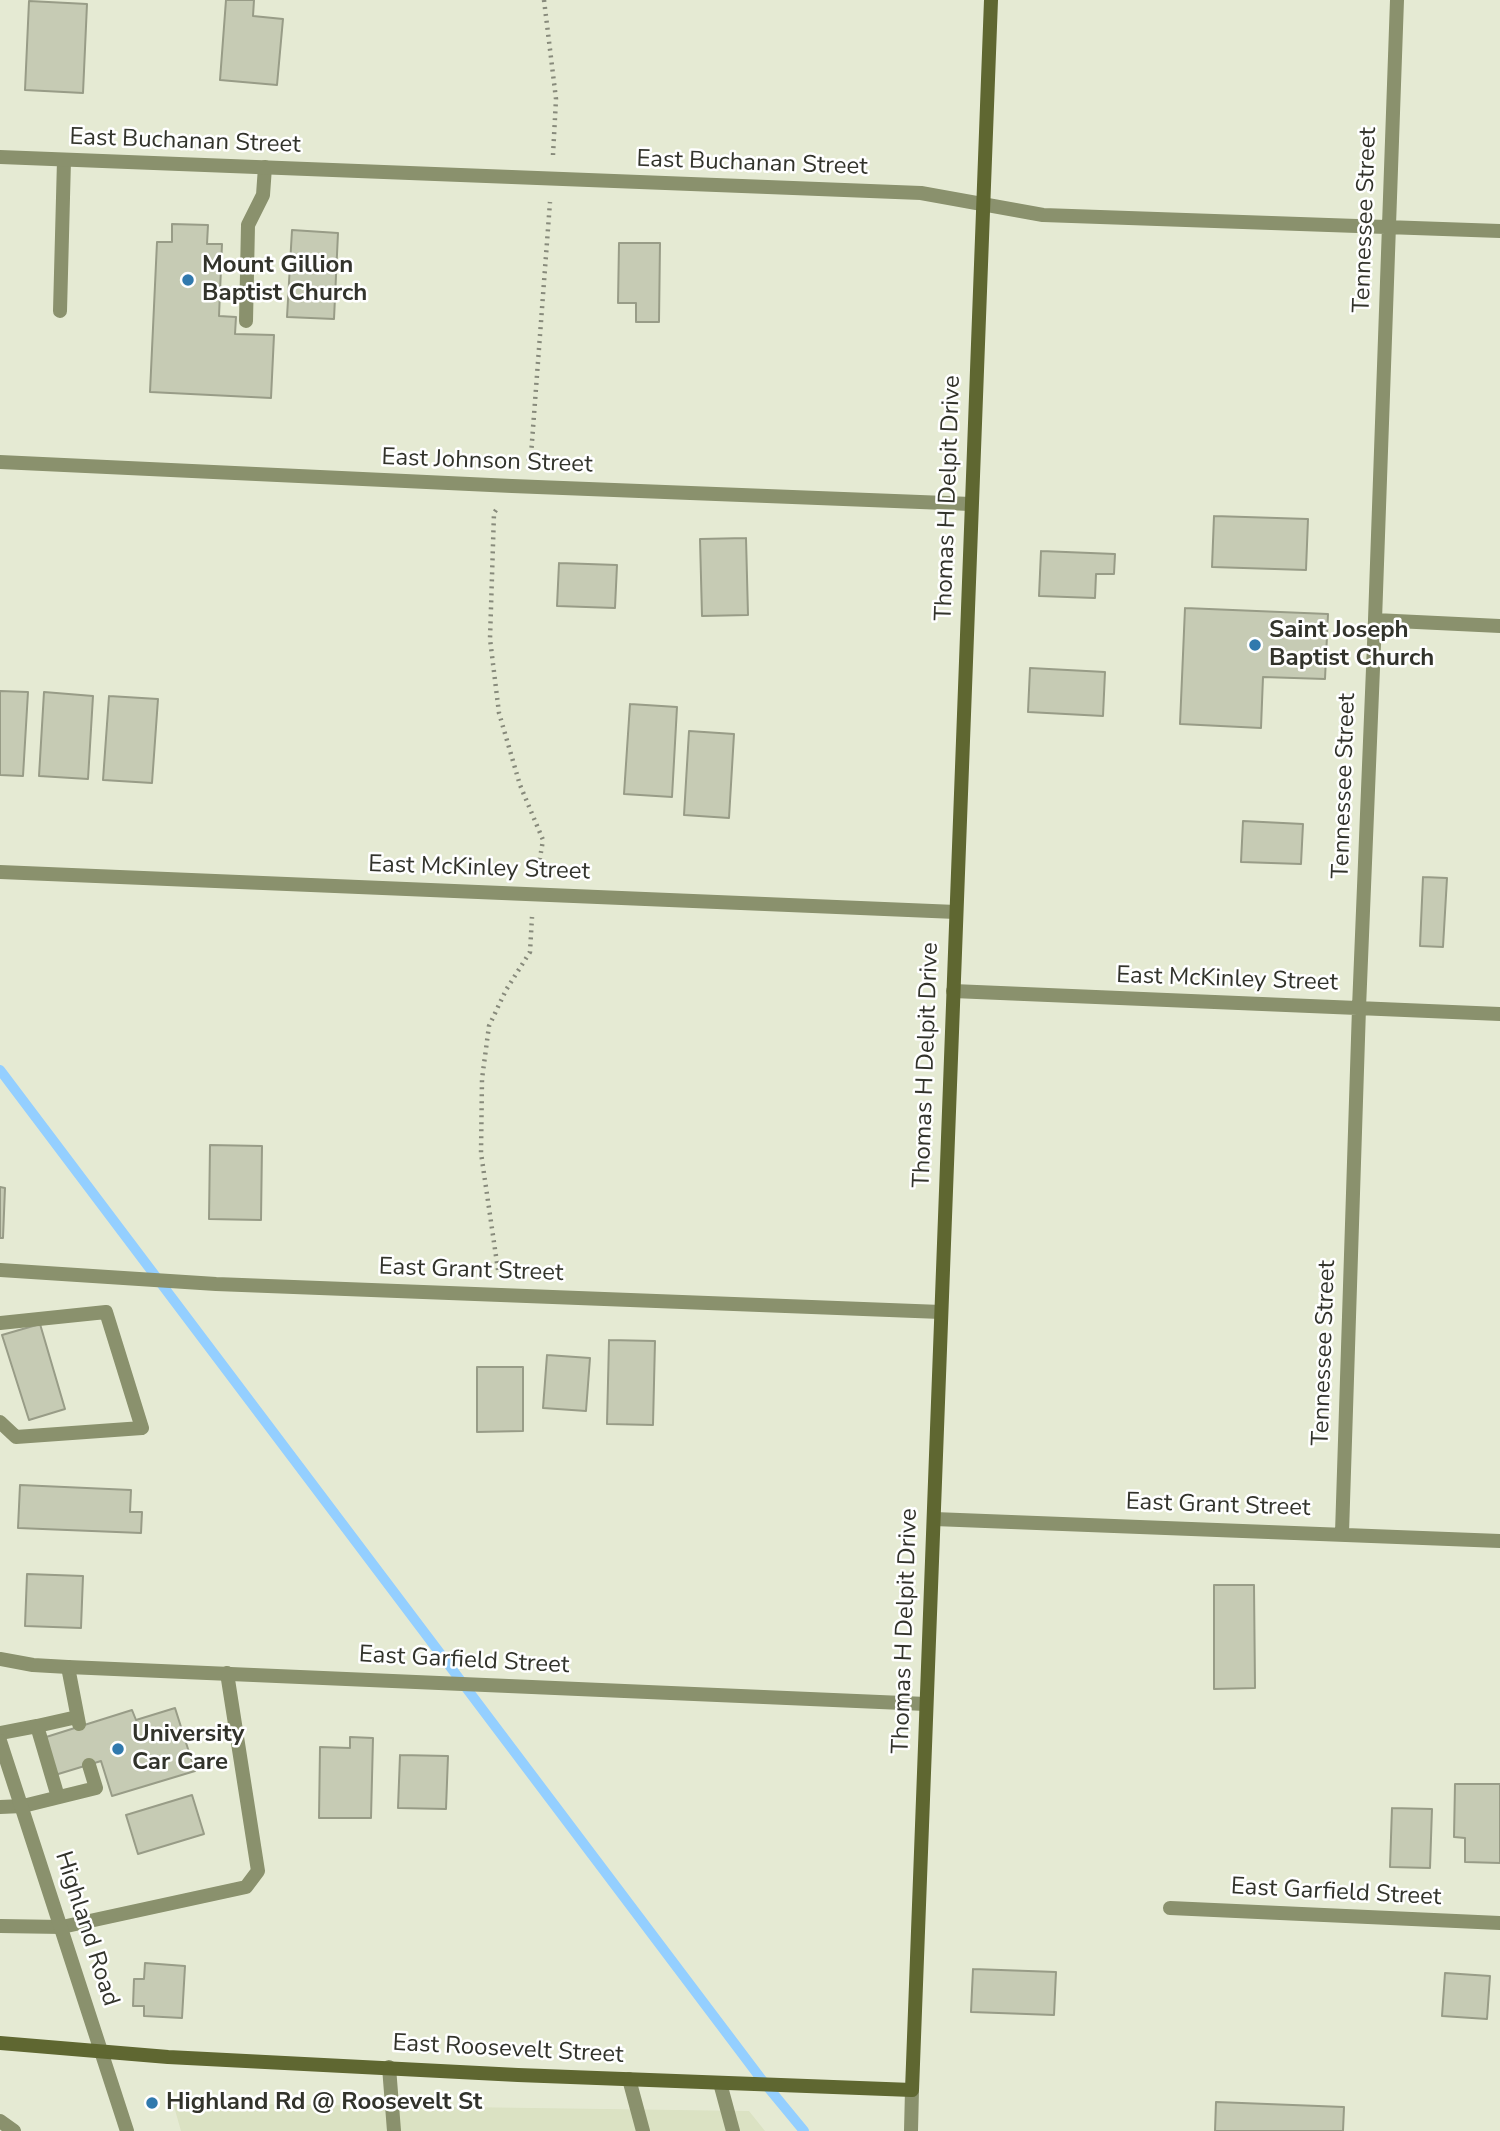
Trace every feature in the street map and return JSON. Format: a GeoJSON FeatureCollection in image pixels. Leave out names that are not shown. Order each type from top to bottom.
{"type":"FeatureCollection","features":[{"type":"Feature","properties":{"kind":"main road","name":"Thomas H Delpit Drive"},"geometry":{"type":"LineString","coordinates":[[912,2090],[990,0]]}},
{"type":"Feature","properties":{"kind":"main road","name":"East Roosevelt Street"},"geometry":{"type":"LineString","coordinates":[[0,2043],[180,2058],[912,2090]]}},
{"type":"Feature","properties":{"kind":"street","name":"Tennessee Street"},"geometry":{"type":"LineString","coordinates":[[1342,1533],[1396,0]]}},
{"type":"Feature","properties":{"kind":"street","name":"East Buchanan Street"},"geometry":{"type":"LineString","coordinates":[[0,156],[921,193],[1043,215],[1500,231]]}},
{"type":"Feature","properties":{"kind":"street"},"geometry":{"type":"LineString","coordinates":[[60,311],[64,160]]}},
{"type":"Feature","properties":{"kind":"street"},"geometry":{"type":"LineString","coordinates":[[246,321],[248,225],[263,195],[265,167]]}},
{"type":"Feature","properties":{"kind":"street","name":"East Johnson Street"},"geometry":{"type":"LineString","coordinates":[[0,462],[971,504]]}},
{"type":"Feature","properties":{"kind":"street"},"geometry":{"type":"LineString","coordinates":[[1376,620],[1500,626]]}},
{"type":"Feature","properties":{"kind":"street","name":"East McKinley Street"},"geometry":{"type":"LineString","coordinates":[[0,872],[956,912]]}},
{"type":"Feature","properties":{"kind":"street","name":"East McKinley Street"},"geometry":{"type":"LineString","coordinates":[[953,992],[1500,1014]]}},
{"type":"Feature","properties":{"kind":"street","name":"East Grant Street"},"geometry":{"type":"LineString","coordinates":[[0,1270],[90,1278],[215,1284],[941,1312]]}},
{"type":"Feature","properties":{"kind":"street"},"geometry":{"type":"LineString","coordinates":[[0,1323],[106,1312],[142,1428],[16,1437],[0,1422]]}},
{"type":"Feature","properties":{"kind":"street","name":"East Grant Street"},"geometry":{"type":"LineString","coordinates":[[934,1519],[1500,1541]]}},
{"type":"Feature","properties":{"kind":"street","name":"East Garfield Street"},"geometry":{"type":"LineString","coordinates":[[0,1659],[33,1665],[68,1667],[926,1704]]}},
{"type":"Feature","properties":{"kind":"street"},"geometry":{"type":"LineString","coordinates":[[0,1733],[78,1722],[68,1667]]}},
{"type":"Feature","properties":{"kind":"street"},"geometry":{"type":"LineString","coordinates":[[0,1926],[62,1927],[246,1887],[258,1871],[227,1673]]}},
{"type":"Feature","properties":{"kind":"street"},"geometry":{"type":"LineString","coordinates":[[37,1726],[58,1797]]}},
{"type":"Feature","properties":{"kind":"street","name":"Highland Road"},"geometry":{"type":"LineString","coordinates":[[0,1741],[127,2131]]}},
{"type":"Feature","properties":{"kind":"street"},"geometry":{"type":"LineString","coordinates":[[0,1807],[23,1806],[96,1788],[89,1765]]}},
{"type":"Feature","properties":{"kind":"street","name":"East Garfield Street"},"geometry":{"type":"LineString","coordinates":[[1170,1908],[1500,1923]]}},
{"type":"Feature","properties":{"kind":"street"},"geometry":{"type":"LineString","coordinates":[[389,2067],[394,2131]]}},
{"type":"Feature","properties":{"kind":"street"},"geometry":{"type":"LineString","coordinates":[[629,2079],[643,2131]]}},
{"type":"Feature","properties":{"kind":"street"},"geometry":{"type":"LineString","coordinates":[[720,2083],[733,2131]]}},
{"type":"Feature","properties":{"kind":"street","name":"Thomas H Delpit Drive"},"geometry":{"type":"LineString","coordinates":[[911,2131],[912,2090]]}},
{"type":"Feature","properties":{"kind":"street"},"geometry":{"type":"LineString","coordinates":[[0,2121],[14,2131]]}},
{"type":"Feature","properties":{"kind":"path"},"geometry":{"type":"LineString","coordinates":[[504,1295],[481,1153],[482,1079],[489,1026],[506,990],[530,952],[542,840],[520,785],[499,713],[489,639],[494,513],[531,456],[556,99],[544,0]]}},
{"type":"Feature","properties":{"kind":"shaded area"},"geometry":{"type":"Polygon","coordinates":[[[173,2103],[749,2111],[765,2131],[181,2131],[173,2103]]]}},
{"type":"Feature","properties":{"kind":"building"},"geometry":{"type":"Polygon","coordinates":[[[226,0],[254,0],[253,16],[283,19],[277,85],[220,80],[226,0]]]}},
{"type":"Feature","properties":{"kind":"building"},"geometry":{"type":"Polygon","coordinates":[[[29,1],[87,4],[83,93],[25,90],[29,1]]]}},
{"type":"Feature","properties":{"kind":"building","name":"Mount Gillion Baptist Church"},"geometry":{"type":"Polygon","coordinates":[[[172,224],[208,225],[207,244],[222,244],[219,316],[236,317],[235,334],[274,335],[271,398],[150,392],[157,242],[172,242],[172,224]]]}},
{"type":"Feature","properties":{"kind":"building"},"geometry":{"type":"Polygon","coordinates":[[[292,230],[338,233],[334,319],[287,317],[292,230]]]}},
{"type":"Feature","properties":{"kind":"building"},"geometry":{"type":"Polygon","coordinates":[[[619,243],[660,243],[659,322],[636,322],[636,303],[618,303],[619,243]]]}},
{"type":"Feature","properties":{"kind":"building"},"geometry":{"type":"Polygon","coordinates":[[[1214,516],[1308,519],[1306,570],[1212,567],[1214,516]]]}},
{"type":"Feature","properties":{"kind":"building"},"geometry":{"type":"Polygon","coordinates":[[[746,538],[748,615],[702,616],[700,539],[746,538]]]}},
{"type":"Feature","properties":{"kind":"building"},"geometry":{"type":"Polygon","coordinates":[[[1041,551],[1115,554],[1114,574],[1096,574],[1095,598],[1039,596],[1041,551]]]}},
{"type":"Feature","properties":{"kind":"building"},"geometry":{"type":"Polygon","coordinates":[[[559,563],[617,565],[615,608],[557,606],[559,563]]]}},
{"type":"Feature","properties":{"kind":"building","name":"Saint Joseph Baptist Church"},"geometry":{"type":"Polygon","coordinates":[[[1185,608],[1328,614],[1325,679],[1263,677],[1261,728],[1180,724],[1185,608]]]}},
{"type":"Feature","properties":{"kind":"building"},"geometry":{"type":"Polygon","coordinates":[[[1030,668],[1105,672],[1103,716],[1028,712],[1030,668]]]}},
{"type":"Feature","properties":{"kind":"building"},"geometry":{"type":"Polygon","coordinates":[[[0,691],[28,692],[23,776],[0,775],[0,691]]]}},
{"type":"Feature","properties":{"kind":"building"},"geometry":{"type":"Polygon","coordinates":[[[44,692],[93,696],[88,779],[39,776],[44,692]]]}},
{"type":"Feature","properties":{"kind":"building"},"geometry":{"type":"Polygon","coordinates":[[[109,696],[158,699],[152,783],[103,780],[109,696]]]}},
{"type":"Feature","properties":{"kind":"building"},"geometry":{"type":"Polygon","coordinates":[[[630,704],[677,707],[672,797],[624,794],[630,704]]]}},
{"type":"Feature","properties":{"kind":"building"},"geometry":{"type":"Polygon","coordinates":[[[689,731],[734,734],[729,818],[684,815],[689,731]]]}},
{"type":"Feature","properties":{"kind":"building"},"geometry":{"type":"Polygon","coordinates":[[[1243,821],[1303,824],[1301,864],[1241,862],[1243,821]]]}},
{"type":"Feature","properties":{"kind":"building"},"geometry":{"type":"Polygon","coordinates":[[[1423,877],[1447,878],[1443,947],[1420,946],[1423,877]]]}},
{"type":"Feature","properties":{"kind":"building"},"geometry":{"type":"Polygon","coordinates":[[[210,1145],[262,1146],[261,1220],[209,1219],[210,1145]]]}},
{"type":"Feature","properties":{"kind":"building"},"geometry":{"type":"Polygon","coordinates":[[[0,1187],[5,1188],[3,1238],[0,1238],[0,1187]]]}},
{"type":"Feature","properties":{"kind":"building"},"geometry":{"type":"Polygon","coordinates":[[[40,1324],[65,1409],[29,1420],[2,1335],[40,1324]]]}},
{"type":"Feature","properties":{"kind":"building"},"geometry":{"type":"Polygon","coordinates":[[[609,1340],[655,1341],[653,1425],[607,1424],[609,1340]]]}},
{"type":"Feature","properties":{"kind":"building"},"geometry":{"type":"Polygon","coordinates":[[[547,1355],[590,1358],[586,1411],[543,1408],[547,1355]]]}},
{"type":"Feature","properties":{"kind":"building"},"geometry":{"type":"Polygon","coordinates":[[[477,1367],[523,1367],[523,1431],[477,1432],[477,1367]]]}},
{"type":"Feature","properties":{"kind":"building"},"geometry":{"type":"Polygon","coordinates":[[[20,1485],[131,1490],[130,1512],[142,1512],[141,1533],[18,1528],[20,1485]]]}},
{"type":"Feature","properties":{"kind":"building"},"geometry":{"type":"Polygon","coordinates":[[[27,1574],[83,1576],[81,1628],[25,1626],[27,1574]]]}},
{"type":"Feature","properties":{"kind":"building"},"geometry":{"type":"Polygon","coordinates":[[[1214,1585],[1254,1585],[1255,1688],[1214,1689],[1214,1585]]]}},
{"type":"Feature","properties":{"kind":"building","name":"University Car Care"},"geometry":{"type":"Polygon","coordinates":[[[175,1708],[195,1771],[112,1796],[101,1761],[55,1775],[43,1738],[132,1710],[136,1720],[175,1708]]]}},
{"type":"Feature","properties":{"kind":"building"},"geometry":{"type":"Polygon","coordinates":[[[350,1737],[373,1738],[371,1818],[319,1818],[320,1747],[350,1748],[350,1737]]]}},
{"type":"Feature","properties":{"kind":"building"},"geometry":{"type":"Polygon","coordinates":[[[400,1755],[448,1756],[446,1809],[398,1808],[400,1755]]]}},
{"type":"Feature","properties":{"kind":"building"},"geometry":{"type":"Polygon","coordinates":[[[1455,1784],[1500,1784],[1500,1863],[1465,1862],[1465,1838],[1454,1837],[1455,1784]]]}},
{"type":"Feature","properties":{"kind":"building"},"geometry":{"type":"Polygon","coordinates":[[[192,1795],[204,1834],[138,1854],[126,1815],[192,1795]]]}},
{"type":"Feature","properties":{"kind":"building"},"geometry":{"type":"Polygon","coordinates":[[[1392,1808],[1432,1809],[1430,1868],[1390,1867],[1392,1808]]]}},
{"type":"Feature","properties":{"kind":"building"},"geometry":{"type":"Polygon","coordinates":[[[145,1963],[185,1966],[182,2018],[144,2016],[144,2006],[133,2006],[134,1979],[144,1979],[145,1963]]]}},
{"type":"Feature","properties":{"kind":"building"},"geometry":{"type":"Polygon","coordinates":[[[973,1969],[1056,1972],[1054,2015],[971,2012],[973,1969]]]}},
{"type":"Feature","properties":{"kind":"building"},"geometry":{"type":"Polygon","coordinates":[[[1445,1973],[1490,1976],[1487,2019],[1442,2016],[1445,1973]]]}},
{"type":"Feature","properties":{"kind":"building"},"geometry":{"type":"Polygon","coordinates":[[[1216,2102],[1344,2107],[1343,2131],[1215,2131],[1216,2102]]]}},
{"type":"Feature","properties":{"kind":"waterway"},"geometry":{"type":"LineString","coordinates":[[0,1070],[762,2080],[804,2131]]}},
{"type":"Feature","properties":{"kind":"place","name":"Mount Gillion Baptist Church"},"geometry":{"type":"Point","coordinates":[188,280]}},
{"type":"Feature","properties":{"kind":"place","name":"Saint Joseph Baptist Church"},"geometry":{"type":"Point","coordinates":[1255,645]}},
{"type":"Feature","properties":{"kind":"place","name":"University Car Care"},"geometry":{"type":"Point","coordinates":[118,1749]}},
{"type":"Feature","properties":{"kind":"place","name":"Highland Rd @ Roosevelt St"},"geometry":{"type":"Point","coordinates":[152,2103]}}]}
